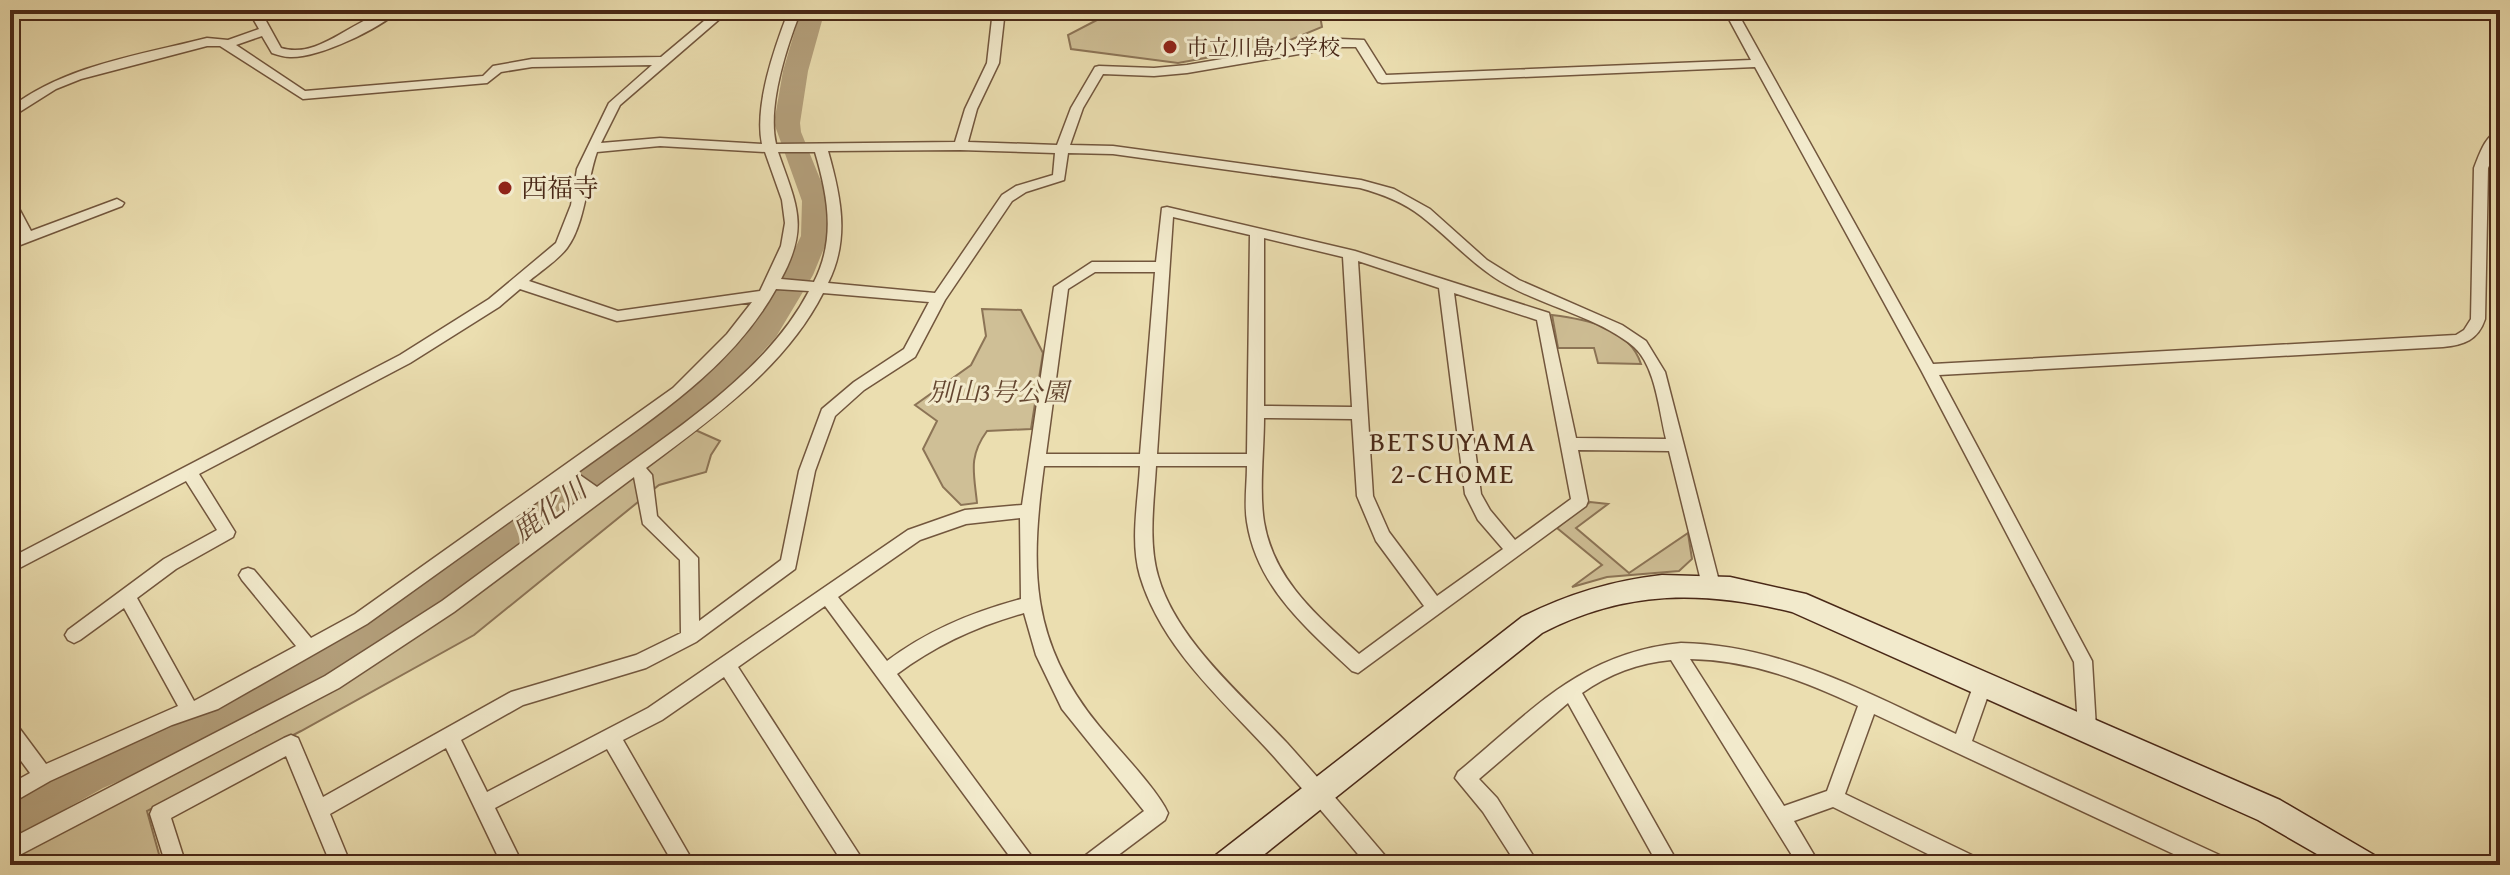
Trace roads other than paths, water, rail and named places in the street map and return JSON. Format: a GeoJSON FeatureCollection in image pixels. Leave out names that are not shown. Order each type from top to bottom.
{"type":"FeatureCollection","features":[{"type":"Feature","properties":{"kind":"street"},"geometry":{"type":"LineString","coordinates":[[254,10],[280,53],[305,53],[394,10]]}},
{"type":"Feature","properties":{"kind":"street"},"geometry":{"type":"LineString","coordinates":[[10,566],[405,359],[474,317],[519,283],[562,245],[578,205],[584,169],[615,103],[724,10]]}},
{"type":"Feature","properties":{"kind":"street"},"geometry":{"type":"LineString","coordinates":[[10,795],[43,775],[244,685],[361,619],[567,474],[678,392],[713,361],[742,328],[768,288],[787,249],[792,225],[791,199],[766,133],[795,10]]}},
{"type":"Feature","properties":{"kind":"street"},"geometry":{"type":"LineString","coordinates":[[960,146],[971,109],[993,63],[999,10]]}},
{"type":"Feature","properties":{"kind":"street"},"geometry":{"type":"LineString","coordinates":[[1730,10],[1929,370],[2083,661],[2087,728]]}},
{"type":"Feature","properties":{"kind":"street"},"geometry":{"type":"LineString","coordinates":[[10,114],[32,95],[60,82],[207,42],[227,44],[265,31]]}},
{"type":"Feature","properties":{"kind":"street"},"geometry":{"type":"LineString","coordinates":[[320,809],[518,698],[627,666],[690,637],[789,564],[807,471],[828,413],[859,386],[910,353],[970,248],[1007,198],[1021,189],[1059,177],[1060,149],[1080,98],[1099,70],[1154,72],[1187,69],[1340,43],[1360,43],[1382,79],[1759,63]]}},
{"type":"Feature","properties":{"kind":"street"},"geometry":{"type":"LineString","coordinates":[[227,44],[303,95],[358,93],[487,79],[497,69],[532,63],[665,61]]}},
{"type":"Feature","properties":{"kind":"street"},"geometry":{"type":"LineString","coordinates":[[1929,370],[2428,343],[2466,337],[2472,334],[2478,319],[2481,168],[2489,147],[2500,133]]}},
{"type":"Feature","properties":{"kind":"street"},"geometry":{"type":"LineString","coordinates":[[592,148],[660,142],[774,148],[960,146],[1113,150],[1278,171],[1361,184],[1389,192],[1425,212],[1494,271],[1617,329],[1641,345],[1657,372],[1711,585]]}},
{"type":"Feature","properties":{"kind":"street"},"geometry":{"type":"LineString","coordinates":[[10,850],[116,790],[232,735],[330,683],[406,636],[711,410],[754,370],[792,328],[829,267],[836,236],[836,199],[817,148]]}},
{"type":"Feature","properties":{"kind":"street"},"geometry":{"type":"LineString","coordinates":[[10,244],[117,203]]}},
{"type":"Feature","properties":{"kind":"street"},"geometry":{"type":"LineString","coordinates":[[10,204],[27,237]]}},
{"type":"Feature","properties":{"kind":"street"},"geometry":{"type":"LineString","coordinates":[[1257,232],[1255,519],[1265,562],[1290,599],[1359,669],[1580,501],[1570,444],[1544,317],[1350,254],[1257,232],[1167,211],[1148,460],[1146,561],[1167,617],[1189,651],[1320,793],[1380,865]]}},
{"type":"Feature","properties":{"kind":"street"},"geometry":{"type":"LineString","coordinates":[[1350,254],[1364,488],[1374,523],[1436,608]]}},
{"type":"Feature","properties":{"kind":"street"},"geometry":{"type":"LineString","coordinates":[[1089,865],[1161,815],[1069,703],[1045,655],[1030,604],[1025,554],[1029,511],[1061,287],[1092,267],[1164,267]]}},
{"type":"Feature","properties":{"kind":"street"},"geometry":{"type":"LineString","coordinates":[[519,283],[617,316],[768,288],[939,298]]}},
{"type":"Feature","properties":{"kind":"street"},"geometry":{"type":"LineString","coordinates":[[1446,286],[1473,494],[1484,515],[1514,550]]}},
{"type":"Feature","properties":{"kind":"street"},"geometry":{"type":"LineString","coordinates":[[1255,412],[1359,413]]}},
{"type":"Feature","properties":{"kind":"street"},"geometry":{"type":"LineString","coordinates":[[1570,444],[1674,445]]}},
{"type":"Feature","properties":{"kind":"street"},"geometry":{"type":"LineString","coordinates":[[1036,460],[1255,460]]}},
{"type":"Feature","properties":{"kind":"street"},"geometry":{"type":"LineString","coordinates":[[633,469],[644,475],[649,519],[689,558],[690,637]]}},
{"type":"Feature","properties":{"kind":"street"},"geometry":{"type":"LineString","coordinates":[[74,635],[170,564],[227,532],[188,471]]}},
{"type":"Feature","properties":{"kind":"street"},"geometry":{"type":"LineString","coordinates":[[567,474],[596,496]]}},
{"type":"Feature","properties":{"kind":"street"},"geometry":{"type":"LineString","coordinates":[[483,804],[655,714],[897,545],[931,527],[965,517],[1029,511]]}},
{"type":"Feature","properties":{"kind":"street"},"geometry":{"type":"LineString","coordinates":[[248,575],[308,648]]}},
{"type":"Feature","properties":{"kind":"street"},"geometry":{"type":"LineString","coordinates":[[1227,865],[1544,618],[1571,605],[1623,590],[1711,585],[1754,591],[1797,602],[2269,810],[2363,865]]}},
{"type":"Feature","properties":{"kind":"street"},"geometry":{"type":"LineString","coordinates":[[826,594],[1028,865]]}},
{"type":"Feature","properties":{"kind":"street"},"geometry":{"type":"LineString","coordinates":[[127,596],[190,711]]}},
{"type":"Feature","properties":{"kind":"street"},"geometry":{"type":"LineString","coordinates":[[886,672],[918,647],[948,630],[1030,604]]}},
{"type":"Feature","properties":{"kind":"street"},"geometry":{"type":"LineString","coordinates":[[1676,652],[1810,865]]}},
{"type":"Feature","properties":{"kind":"street"},"geometry":{"type":"LineString","coordinates":[[1529,865],[1490,805],[1465,778],[1571,691],[1618,664],[1639,656],[1676,652],[1748,654],[1804,673],[1962,744],[2188,858],[2219,865]]}},
{"type":"Feature","properties":{"kind":"street"},"geometry":{"type":"LineString","coordinates":[[727,666],[856,865]]}},
{"type":"Feature","properties":{"kind":"street"},"geometry":{"type":"LineString","coordinates":[[1962,744],[1983,684]]}},
{"type":"Feature","properties":{"kind":"street"},"geometry":{"type":"LineString","coordinates":[[1571,691],[1669,865]]}},
{"type":"Feature","properties":{"kind":"street"},"geometry":{"type":"LineString","coordinates":[[1834,798],[1869,701]]}},
{"type":"Feature","properties":{"kind":"street"},"geometry":{"type":"LineString","coordinates":[[10,731],[43,775]]}},
{"type":"Feature","properties":{"kind":"street"},"geometry":{"type":"LineString","coordinates":[[450,737],[513,865]]}},
{"type":"Feature","properties":{"kind":"street"},"geometry":{"type":"LineString","coordinates":[[611,737],[685,865]]}},
{"type":"Feature","properties":{"kind":"street"},"geometry":{"type":"LineString","coordinates":[[176,865],[160,814],[291,744],[341,865]]}},
{"type":"Feature","properties":{"kind":"street"},"geometry":{"type":"LineString","coordinates":[[1779,817],[1834,798],[1971,865]]}},
{"type":"Feature","properties":{"kind":"waterway","name":"鹿化川"},"geometry":{"type":"LineString","coordinates":[[10,821],[62,788],[230,715],[321,666],[387,625],[668,421],[744,356],[784,301],[804,265],[817,227],[816,201],[787,123],[795,71],[813,10]]}},
{"type":"Feature","properties":{"kind":"place","name":"市立川島小学校"},"geometry":{"type":"Point","coordinates":[1170,47]}},
{"type":"Feature","properties":{"kind":"place","name":"西福寺"},"geometry":{"type":"Point","coordinates":[505,188]}},
{"type":"Feature","properties":{"kind":"district","name":"BETSUYAMA 2-CHOME"},"geometry":{"type":"Point","coordinates":[1453,457]}},
{"type":"Feature","properties":{"kind":"park label","name":"別山3号公園"},"geometry":{"type":"Point","coordinates":[998,392]}}]}
